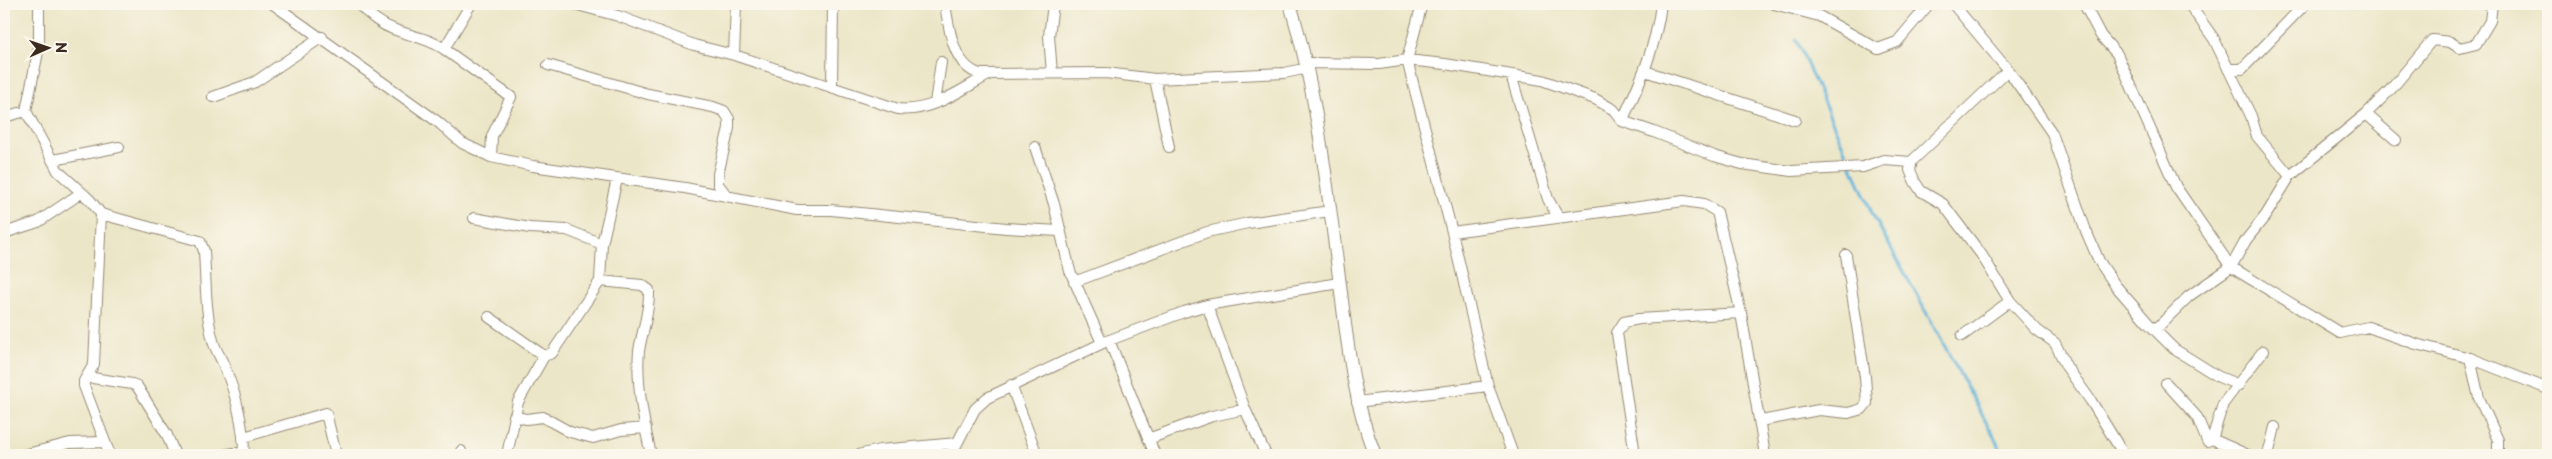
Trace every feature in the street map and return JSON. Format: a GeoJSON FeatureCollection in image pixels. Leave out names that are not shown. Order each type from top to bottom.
{"type":"FeatureCollection","features":[{"type":"Feature","properties":{"kind":"street"},"geometry":{"type":"LineString","coordinates":[[38,4],[39,47],[26,111],[58,171],[101,214],[200,241],[204,251],[208,317],[214,344],[226,370],[244,437],[244,455],[234,453],[224,455]]}},
{"type":"Feature","properties":{"kind":"street"},"geometry":{"type":"LineString","coordinates":[[273,4],[322,37],[438,122],[462,143],[491,157],[533,166],[727,196],[797,210],[831,210],[1006,228],[1060,231]]}},
{"type":"Feature","properties":{"kind":"street"},"geometry":{"type":"LineString","coordinates":[[358,4],[374,20],[391,29],[435,42],[510,97],[492,136],[491,157]]}},
{"type":"Feature","properties":{"kind":"street"},"geometry":{"type":"LineString","coordinates":[[444,48],[471,4]]}},
{"type":"Feature","properties":{"kind":"street"},"geometry":{"type":"LineString","coordinates":[[574,4],[618,16],[694,45],[734,55],[898,109],[913,110],[935,103],[990,74]]}},
{"type":"Feature","properties":{"kind":"street"},"geometry":{"type":"LineString","coordinates":[[734,55],[736,4]]}},
{"type":"Feature","properties":{"kind":"street"},"geometry":{"type":"LineString","coordinates":[[832,86],[833,4]]}},
{"type":"Feature","properties":{"kind":"street"},"geometry":{"type":"LineString","coordinates":[[945,4],[952,35],[963,64],[971,71],[990,74],[1106,73],[1155,79],[1284,73],[1307,66],[1379,64],[1407,60],[1445,64],[1542,80],[1576,91],[1614,110],[1622,122],[1654,132],[1714,156],[1742,164],[1791,171],[1863,167],[1884,160],[1911,162]]}},
{"type":"Feature","properties":{"kind":"street"},"geometry":{"type":"LineString","coordinates":[[1052,73],[1049,36],[1053,4]]}},
{"type":"Feature","properties":{"kind":"street"},"geometry":{"type":"LineString","coordinates":[[1290,4],[1307,66],[1330,211],[1348,352],[1357,402],[1374,455]]}},
{"type":"Feature","properties":{"kind":"street"},"geometry":{"type":"LineString","coordinates":[[1422,4],[1407,60],[1452,232],[1488,386],[1513,455]]}},
{"type":"Feature","properties":{"kind":"street"},"geometry":{"type":"LineString","coordinates":[[1622,122],[1645,71],[1658,28],[1661,4]]}},
{"type":"Feature","properties":{"kind":"street"},"geometry":{"type":"LineString","coordinates":[[1774,4],[1819,16],[1878,49],[1897,42],[1930,4]]}},
{"type":"Feature","properties":{"kind":"street"},"geometry":{"type":"LineString","coordinates":[[1953,4],[2008,70],[2052,133],[2086,231],[2099,261],[2115,284],[2174,349],[2219,377],[2239,385]]}},
{"type":"Feature","properties":{"kind":"street"},"geometry":{"type":"LineString","coordinates":[[2084,4],[2101,36],[2117,54],[2176,187],[2231,267],[2340,333],[2368,327],[2416,344],[2470,358],[2548,389]]}},
{"type":"Feature","properties":{"kind":"street"},"geometry":{"type":"LineString","coordinates":[[2189,4],[2214,39],[2250,116],[2257,136],[2290,176]]}},
{"type":"Feature","properties":{"kind":"street"},"geometry":{"type":"LineString","coordinates":[[2228,69],[2242,69],[2305,4]]}},
{"type":"Feature","properties":{"kind":"street"},"geometry":{"type":"LineString","coordinates":[[2155,330],[2189,296],[2231,267],[2246,240],[2266,215],[2290,176],[2366,114],[2392,88],[2432,40],[2450,42],[2460,48],[2476,44],[2490,21],[2492,4]]}},
{"type":"Feature","properties":{"kind":"street"},"geometry":{"type":"LineString","coordinates":[[213,97],[255,82],[322,37]]}},
{"type":"Feature","properties":{"kind":"street"},"geometry":{"type":"LineString","coordinates":[[935,103],[941,62]]}},
{"type":"Feature","properties":{"kind":"street"},"geometry":{"type":"LineString","coordinates":[[548,65],[648,94],[713,107],[724,111],[729,119],[729,128],[718,174],[718,184],[727,196]]}},
{"type":"Feature","properties":{"kind":"street"},"geometry":{"type":"LineString","coordinates":[[2008,70],[1911,162],[1910,170],[1921,190],[1943,204],[1981,254],[2010,300],[2038,330],[2055,344],[2066,366],[2091,401],[2124,455]]}},
{"type":"Feature","properties":{"kind":"street"},"geometry":{"type":"LineString","coordinates":[[1645,71],[1795,120]]}},
{"type":"Feature","properties":{"kind":"street"},"geometry":{"type":"LineString","coordinates":[[1511,75],[1548,199],[1558,217]]}},
{"type":"Feature","properties":{"kind":"street"},"geometry":{"type":"LineString","coordinates":[[1155,79],[1169,147]]}},
{"type":"Feature","properties":{"kind":"street"},"geometry":{"type":"LineString","coordinates":[[4,117],[26,111]]}},
{"type":"Feature","properties":{"kind":"street"},"geometry":{"type":"LineString","coordinates":[[2366,114],[2396,140]]}},
{"type":"Feature","properties":{"kind":"street"},"geometry":{"type":"LineString","coordinates":[[53,160],[119,147]]}},
{"type":"Feature","properties":{"kind":"street"},"geometry":{"type":"LineString","coordinates":[[1035,147],[1054,204],[1074,282],[1106,342],[1155,455]]}},
{"type":"Feature","properties":{"kind":"street"},"geometry":{"type":"LineString","coordinates":[[507,455],[518,402],[544,356],[552,353],[600,280],[602,244],[617,179]]}},
{"type":"Feature","properties":{"kind":"street"},"geometry":{"type":"LineString","coordinates":[[4,233],[38,222],[81,193]]}},
{"type":"Feature","properties":{"kind":"street"},"geometry":{"type":"LineString","coordinates":[[1452,232],[1684,201],[1704,204],[1717,212],[1741,313],[1761,421],[1765,455]]}},
{"type":"Feature","properties":{"kind":"street"},"geometry":{"type":"LineString","coordinates":[[1074,282],[1207,232],[1248,223],[1330,211]]}},
{"type":"Feature","properties":{"kind":"street"},"geometry":{"type":"LineString","coordinates":[[101,214],[94,364],[84,386],[110,455]]}},
{"type":"Feature","properties":{"kind":"street"},"geometry":{"type":"LineString","coordinates":[[474,218],[530,228],[567,230],[602,244]]}},
{"type":"Feature","properties":{"kind":"street"},"geometry":{"type":"LineString","coordinates":[[1761,421],[1819,410],[1848,413],[1862,409],[1867,403],[1865,376],[1846,255]]}},
{"type":"Feature","properties":{"kind":"street"},"geometry":{"type":"LineString","coordinates":[[600,280],[642,285],[649,290],[650,301],[639,352],[646,428],[651,455]]}},
{"type":"Feature","properties":{"kind":"street"},"geometry":{"type":"LineString","coordinates":[[951,455],[975,410],[987,398],[1011,385],[1106,342],[1207,306],[1340,283]]}},
{"type":"Feature","properties":{"kind":"street"},"geometry":{"type":"LineString","coordinates":[[1962,336],[2010,300]]}},
{"type":"Feature","properties":{"kind":"street"},"geometry":{"type":"LineString","coordinates":[[1207,306],[1245,410],[1266,455]]}},
{"type":"Feature","properties":{"kind":"street"},"geometry":{"type":"LineString","coordinates":[[1635,455],[1617,333],[1624,322],[1639,319],[1741,313]]}},
{"type":"Feature","properties":{"kind":"street"},"geometry":{"type":"LineString","coordinates":[[488,317],[544,356]]}},
{"type":"Feature","properties":{"kind":"street"},"geometry":{"type":"LineString","coordinates":[[2212,439],[2223,404],[2263,351]]}},
{"type":"Feature","properties":{"kind":"street"},"geometry":{"type":"LineString","coordinates":[[2470,358],[2479,398],[2498,440],[2498,455]]}},
{"type":"Feature","properties":{"kind":"street"},"geometry":{"type":"LineString","coordinates":[[86,378],[136,386],[167,436],[176,455]]}},
{"type":"Feature","properties":{"kind":"street"},"geometry":{"type":"LineString","coordinates":[[2166,383],[2197,417],[2207,441],[2212,439],[2248,455]]}},
{"type":"Feature","properties":{"kind":"street"},"geometry":{"type":"LineString","coordinates":[[1011,385],[1037,455]]}},
{"type":"Feature","properties":{"kind":"street"},"geometry":{"type":"LineString","coordinates":[[1357,402],[1488,386]]}},
{"type":"Feature","properties":{"kind":"street"},"geometry":{"type":"LineString","coordinates":[[1148,439],[1212,416],[1245,410]]}},
{"type":"Feature","properties":{"kind":"street"},"geometry":{"type":"LineString","coordinates":[[244,437],[326,413],[336,455]]}},
{"type":"Feature","properties":{"kind":"street"},"geometry":{"type":"LineString","coordinates":[[514,416],[526,419],[544,417],[570,432],[593,438],[621,430],[646,428]]}},
{"type":"Feature","properties":{"kind":"street"},"geometry":{"type":"LineString","coordinates":[[2268,455],[2275,427]]}},
{"type":"Feature","properties":{"kind":"street"},"geometry":{"type":"LineString","coordinates":[[23,455],[70,443],[104,442]]}},
{"type":"Feature","properties":{"kind":"street"},"geometry":{"type":"LineString","coordinates":[[858,455],[880,450],[957,443]]}},
{"type":"Feature","properties":{"kind":"waterway"},"geometry":{"type":"LineString","coordinates":[[1796,39],[1873,215],[2004,455]]}}]}
